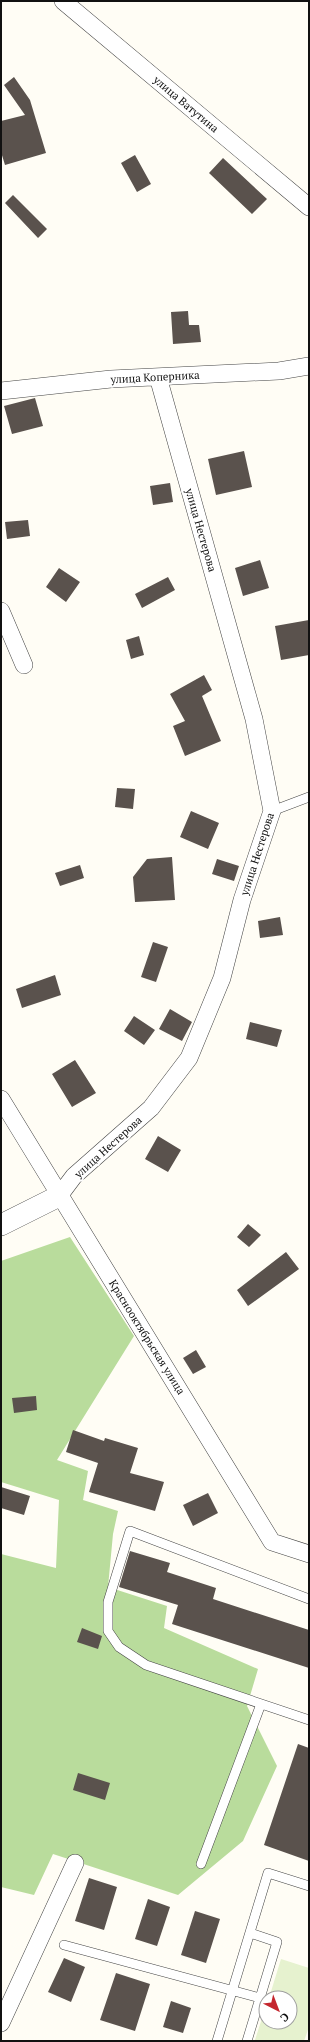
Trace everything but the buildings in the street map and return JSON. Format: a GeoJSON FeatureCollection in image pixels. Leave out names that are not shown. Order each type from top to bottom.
{"type":"FeatureCollection","features":[{"type":"Feature","properties":{"kind":"street","name":"улица Ватутина"},"geometry":{"type":"LineString","coordinates":[[63,1],[309,207]]}},
{"type":"Feature","properties":{"kind":"street","name":"улица Коперника"},"geometry":{"type":"LineString","coordinates":[[1,391],[110,379],[279,372],[309,366]]}},
{"type":"Feature","properties":{"kind":"street","name":"улица Нестерова"},"geometry":{"type":"LineString","coordinates":[[1,1225],[59,1196],[74,1176],[151,1108],[189,1058],[222,978],[242,900],[272,811],[254,719],[158,377]]}},
{"type":"Feature","properties":{"kind":"street"},"geometry":{"type":"LineString","coordinates":[[1,611],[24,665]]}},
{"type":"Feature","properties":{"kind":"street","name":"Краснооктябрьская улица"},"geometry":{"type":"LineString","coordinates":[[1,1099],[272,1542],[309,1554]]}},
{"type":"Feature","properties":{"kind":"street"},"geometry":{"type":"LineString","coordinates":[[1,2023],[75,1863]]}},
{"type":"Feature","properties":{"kind":"lane"},"geometry":{"type":"LineString","coordinates":[[272,811],[309,797]]}},
{"type":"Feature","properties":{"kind":"lane"},"geometry":{"type":"LineString","coordinates":[[309,1599],[130,1531],[108,1602],[108,1630],[119,1647],[146,1665],[309,1720]]}},
{"type":"Feature","properties":{"kind":"lane"},"geometry":{"type":"LineString","coordinates":[[201,1864],[261,1704]]}},
{"type":"Feature","properties":{"kind":"lane"},"geometry":{"type":"LineString","coordinates":[[217,2041],[268,1873],[309,1886]]}},
{"type":"Feature","properties":{"kind":"lane"},"geometry":{"type":"LineString","coordinates":[[250,1933],[277,1942],[262,1990]]}},
{"type":"Feature","properties":{"kind":"lane"},"geometry":{"type":"LineString","coordinates":[[64,1945],[258,1997]]}},
{"type":"Feature","properties":{"kind":"lane"},"geometry":{"type":"LineString","coordinates":[[247,2041],[258,2005]]}},
{"type":"Feature","properties":{"kind":"green space"},"geometry":{"type":"Polygon","coordinates":[[[70,1237],[134,1336],[57,1460],[88,1471],[83,1500],[118,1511],[113,1534],[108,1587],[167,1606],[164,1628],[258,1669],[247,1706],[277,1766],[243,1841],[178,1895],[53,1854],[34,1895],[1,1887],[1,1554],[56,1568],[59,1500],[1,1482],[1,1261],[70,1237]]]}},
{"type":"Feature","properties":{"kind":"green space"},"geometry":{"type":"Polygon","coordinates":[[[281,1959],[309,1968],[309,2027],[304,2041],[255,2040],[258,2030],[298,2030],[298,1990],[271,1990],[281,1959]]]}}]}
